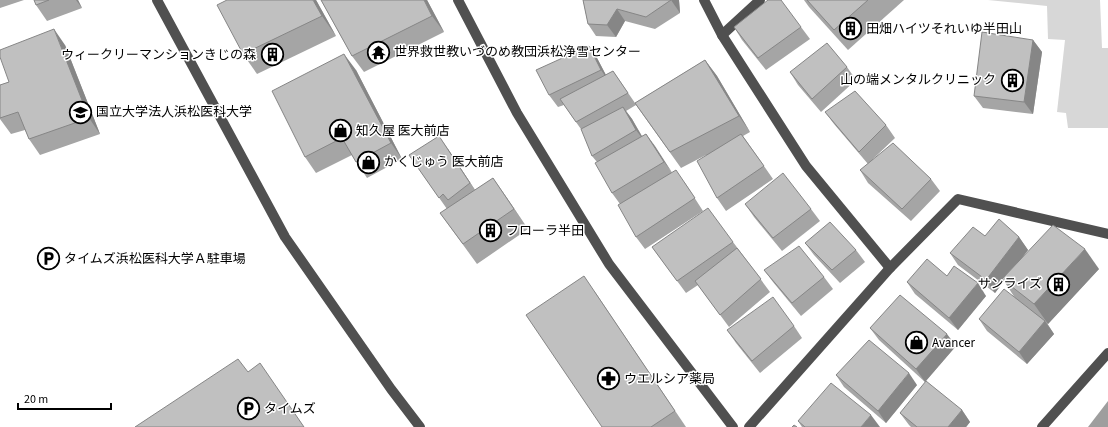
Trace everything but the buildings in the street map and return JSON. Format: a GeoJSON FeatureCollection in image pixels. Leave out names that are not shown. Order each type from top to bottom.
{"type":"FeatureCollection","features":[{"type":"Feature","properties":{"kind":"street"},"geometry":{"type":"LineString","coordinates":[[157,0],[285,237],[391,389],[420,427]]}},
{"type":"Feature","properties":{"kind":"street"},"geometry":{"type":"LineString","coordinates":[[458,0],[517,113],[609,264],[733,427]]}},
{"type":"Feature","properties":{"kind":"street"},"geometry":{"type":"LineString","coordinates":[[704,0],[722,35],[806,166],[890,268]]}},
{"type":"Feature","properties":{"kind":"street"},"geometry":{"type":"LineString","coordinates":[[722,35],[760,0]]}},
{"type":"Feature","properties":{"kind":"street"},"geometry":{"type":"LineString","coordinates":[[749,427],[890,268],[958,199],[1108,234]]}},
{"type":"Feature","properties":{"kind":"street"},"geometry":{"type":"LineString","coordinates":[[1042,427],[1108,353]]}},
{"type":"Feature","properties":{"kind":"shaded area"},"geometry":{"type":"Polygon","coordinates":[[[988,0],[1100,0],[1102,48],[1108,48],[1108,128],[1068,128],[1066,113],[1057,112],[1065,40],[1048,39],[1047,6],[988,0]]]}},
{"type":"Feature","properties":{"kind":"shaded area"},"geometry":{"type":"Polygon","coordinates":[[[1108,401],[1108,427],[1088,427],[1108,401]]]}},
{"type":"Feature","properties":{"kind":"place","name":"田畑ハイツそれいゆ半田山"},"geometry":{"type":"Point","coordinates":[850,29]}},
{"type":"Feature","properties":{"kind":"place","name":"世界救世教いづのめ教団浜松浄雪センター"},"geometry":{"type":"Point","coordinates":[378,52]}},
{"type":"Feature","properties":{"kind":"place","name":"ウィークリーマンションきじの森"},"geometry":{"type":"Point","coordinates":[272,55]}},
{"type":"Feature","properties":{"kind":"place","name":"山の端メンタルクリニック"},"geometry":{"type":"Point","coordinates":[1012,80]}},
{"type":"Feature","properties":{"kind":"place","name":"国立大学法人浜松医科大学"},"geometry":{"type":"Point","coordinates":[80,112]}},
{"type":"Feature","properties":{"kind":"place","name":"知久屋 医大前店"},"geometry":{"type":"Point","coordinates":[341,131]}},
{"type":"Feature","properties":{"kind":"place","name":"かくじゅう 医大前店"},"geometry":{"type":"Point","coordinates":[368,162]}},
{"type":"Feature","properties":{"kind":"place","name":"フローラ半田"},"geometry":{"type":"Point","coordinates":[491,231]}},
{"type":"Feature","properties":{"kind":"place","name":"タイムズ浜松医科大学Ａ駐車場"},"geometry":{"type":"Point","coordinates":[49,259]}},
{"type":"Feature","properties":{"kind":"place","name":"サンライズ"},"geometry":{"type":"Point","coordinates":[1058,284]}},
{"type":"Feature","properties":{"kind":"place","name":"Avancer"},"geometry":{"type":"Point","coordinates":[917,343]}},
{"type":"Feature","properties":{"kind":"place","name":"ウエルシア薬局"},"geometry":{"type":"Point","coordinates":[608,379]}},
{"type":"Feature","properties":{"kind":"place","name":"タイムズ"},"geometry":{"type":"Point","coordinates":[248,409]}}]}
